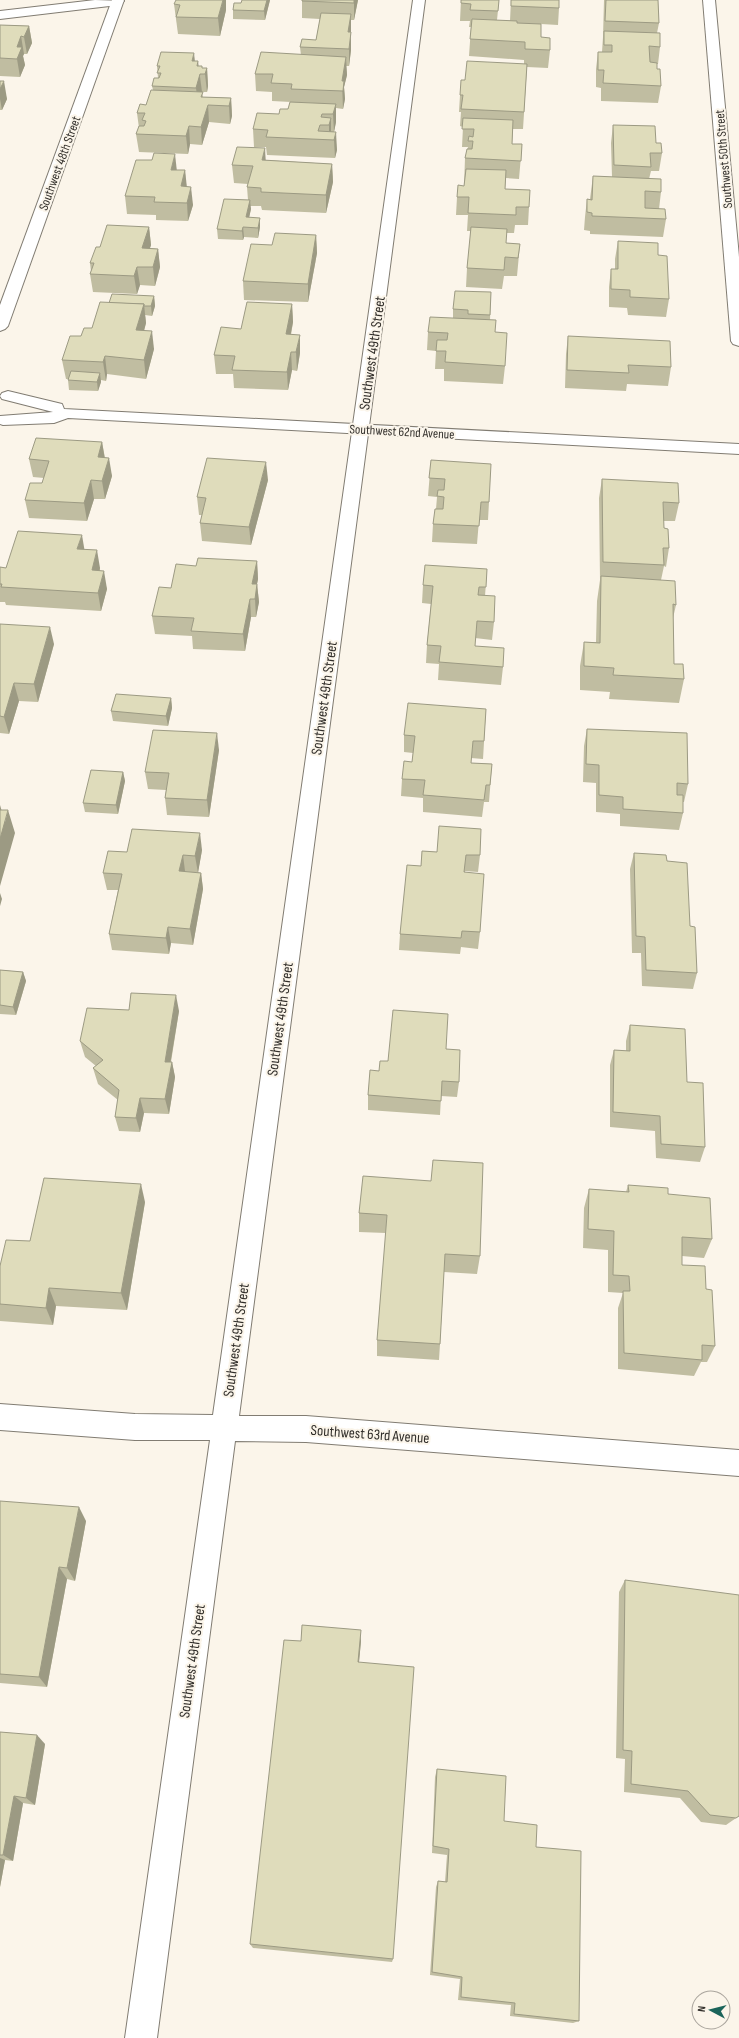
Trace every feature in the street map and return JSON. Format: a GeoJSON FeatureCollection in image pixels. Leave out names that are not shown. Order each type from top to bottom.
{"type":"FeatureCollection","features":[{"type":"Feature","properties":{"kind":"street"},"geometry":{"type":"LineString","coordinates":[[0,15],[118,0]]}},
{"type":"Feature","properties":{"kind":"street","name":"Southwest 48th Street"},"geometry":{"type":"LineString","coordinates":[[0,326],[118,0]]}},
{"type":"Feature","properties":{"kind":"street","name":"Southwest 49th Street"},"geometry":{"type":"LineString","coordinates":[[141,2038],[223,1429],[362,429],[419,0]]}},
{"type":"Feature","properties":{"kind":"street","name":"Southwest 50th Street"},"geometry":{"type":"LineString","coordinates":[[709,0],[739,341]]}},
{"type":"Feature","properties":{"kind":"street","name":"Southwest 62nd Avenue"},"geometry":{"type":"LineString","coordinates":[[2,390],[26,402],[58,409],[66,413],[739,449]]}},
{"type":"Feature","properties":{"kind":"street"},"geometry":{"type":"LineString","coordinates":[[2,390],[12,404],[10,412],[2,421]]}},
{"type":"Feature","properties":{"kind":"street","name":"Southwest 62nd Avenue"},"geometry":{"type":"LineString","coordinates":[[2,421],[54,418],[66,413]]}},
{"type":"Feature","properties":{"kind":"street","name":"Southwest 63rd Avenue"},"geometry":{"type":"LineString","coordinates":[[0,1417],[135,1427],[306,1429],[739,1463]]}},
{"type":"Feature","properties":{"kind":"building"},"geometry":{"type":"Polygon","coordinates":[[[176,0],[223,0],[218,18],[176,17],[180,5],[174,4],[176,0]]]}},
{"type":"Feature","properties":{"kind":"building"},"geometry":{"type":"Polygon","coordinates":[[[242,0],[267,0],[264,11],[233,10],[234,3],[241,3],[242,0]]]}},
{"type":"Feature","properties":{"kind":"building"},"geometry":{"type":"Polygon","coordinates":[[[354,0],[354,3],[302,1],[354,0]]]}},
{"type":"Feature","properties":{"kind":"building"},"geometry":{"type":"Polygon","coordinates":[[[461,0],[499,0],[498,11],[470,10],[471,4],[461,3],[461,0]]]}},
{"type":"Feature","properties":{"kind":"building"},"geometry":{"type":"Polygon","coordinates":[[[511,0],[559,0],[559,8],[511,6],[511,0]]]}},
{"type":"Feature","properties":{"kind":"building"},"geometry":{"type":"Polygon","coordinates":[[[606,0],[658,0],[659,23],[605,21],[606,0]]]}},
{"type":"Feature","properties":{"kind":"building"},"geometry":{"type":"Polygon","coordinates":[[[321,13],[351,14],[348,32],[351,32],[349,49],[300,47],[302,39],[316,40],[321,13]]]}},
{"type":"Feature","properties":{"kind":"building"},"geometry":{"type":"Polygon","coordinates":[[[472,19],[517,21],[517,23],[541,24],[541,37],[550,38],[550,50],[525,49],[525,42],[470,39],[472,19]]]}},
{"type":"Feature","properties":{"kind":"building"},"geometry":{"type":"Polygon","coordinates":[[[0,25],[29,26],[24,37],[21,36],[17,47],[22,47],[17,59],[0,58],[0,25]]]}},
{"type":"Feature","properties":{"kind":"building"},"geometry":{"type":"Polygon","coordinates":[[[604,31],[660,33],[660,47],[649,46],[650,62],[657,63],[657,69],[660,69],[661,86],[603,83],[604,70],[598,70],[598,52],[612,52],[612,45],[604,45],[604,31]]]}},
{"type":"Feature","properties":{"kind":"building"},"geometry":{"type":"Polygon","coordinates":[[[161,52],[194,53],[192,61],[198,61],[197,66],[207,68],[205,74],[200,74],[196,88],[152,86],[154,78],[159,78],[161,73],[157,73],[160,66],[157,66],[161,52]]]}},
{"type":"Feature","properties":{"kind":"building"},"geometry":{"type":"Polygon","coordinates":[[[261,52],[346,57],[342,81],[344,81],[343,91],[291,89],[292,84],[271,83],[273,74],[255,74],[261,52]]]}},
{"type":"Feature","properties":{"kind":"building"},"geometry":{"type":"Polygon","coordinates":[[[467,61],[527,64],[524,112],[461,109],[463,95],[460,95],[461,80],[465,80],[467,61]]]}},
{"type":"Feature","properties":{"kind":"building"},"geometry":{"type":"Polygon","coordinates":[[[0,81],[4,81],[0,89],[0,81]]]}},
{"type":"Feature","properties":{"kind":"building"},"geometry":{"type":"Polygon","coordinates":[[[151,90],[203,92],[201,97],[231,98],[229,106],[208,105],[201,127],[189,126],[186,136],[136,134],[139,126],[144,126],[146,121],[142,120],[145,113],[137,113],[140,104],[146,105],[151,90]]]}},
{"type":"Feature","properties":{"kind":"building"},"geometry":{"type":"Polygon","coordinates":[[[290,102],[336,104],[333,114],[322,114],[321,117],[331,118],[329,125],[320,125],[318,131],[336,132],[334,140],[266,137],[268,130],[253,129],[257,113],[279,114],[280,109],[288,109],[290,102]]]}},
{"type":"Feature","properties":{"kind":"building"},"geometry":{"type":"Polygon","coordinates":[[[463,118],[513,120],[512,144],[522,144],[521,161],[465,158],[467,149],[472,149],[473,141],[468,141],[469,136],[473,137],[474,129],[462,129],[463,118]]]}},
{"type":"Feature","properties":{"kind":"building"},"geometry":{"type":"Polygon","coordinates":[[[613,125],[655,126],[656,143],[661,143],[662,153],[650,153],[651,167],[614,165],[613,125]]]}},
{"type":"Feature","properties":{"kind":"building"},"geometry":{"type":"Polygon","coordinates":[[[237,147],[265,148],[262,160],[332,164],[326,195],[261,192],[261,188],[247,187],[253,166],[232,165],[237,147]]]}},
{"type":"Feature","properties":{"kind":"building"},"geometry":{"type":"Polygon","coordinates":[[[154,153],[175,154],[171,170],[185,170],[181,186],[191,187],[187,203],[154,202],[155,197],[125,196],[136,160],[152,160],[154,153]]]}},
{"type":"Feature","properties":{"kind":"building"},"geometry":{"type":"Polygon","coordinates":[[[466,169],[506,170],[505,189],[530,190],[529,207],[516,207],[516,215],[468,213],[469,197],[457,197],[458,185],[464,186],[466,169]]]}},
{"type":"Feature","properties":{"kind":"building"},"geometry":{"type":"Polygon","coordinates":[[[593,176],[661,179],[661,192],[645,191],[645,208],[665,209],[666,219],[592,216],[592,213],[587,212],[587,199],[592,200],[593,176]]]}},
{"type":"Feature","properties":{"kind":"building"},"geometry":{"type":"Polygon","coordinates":[[[224,199],[250,200],[246,217],[260,218],[258,228],[243,227],[242,231],[217,229],[224,199]]]}},
{"type":"Feature","properties":{"kind":"building"},"geometry":{"type":"Polygon","coordinates":[[[107,225],[149,227],[142,248],[158,249],[153,267],[137,267],[134,276],[90,274],[94,263],[90,263],[96,247],[100,247],[107,225]]]}},
{"type":"Feature","properties":{"kind":"building"},"geometry":{"type":"Polygon","coordinates":[[[471,227],[507,229],[506,243],[520,244],[518,258],[505,257],[504,270],[467,268],[471,227]]]}},
{"type":"Feature","properties":{"kind":"building"},"geometry":{"type":"Polygon","coordinates":[[[275,233],[316,235],[308,284],[243,281],[251,244],[272,245],[275,233]]]}},
{"type":"Feature","properties":{"kind":"building"},"geometry":{"type":"Polygon","coordinates":[[[618,241],[658,243],[658,255],[667,256],[669,299],[630,297],[630,290],[611,289],[611,269],[618,269],[618,241]]]}},
{"type":"Feature","properties":{"kind":"building"},"geometry":{"type":"Polygon","coordinates":[[[455,291],[491,292],[490,315],[468,314],[468,310],[453,309],[455,291]]]}},
{"type":"Feature","properties":{"kind":"building"},"geometry":{"type":"Polygon","coordinates":[[[112,294],[154,296],[151,306],[144,306],[144,304],[109,303],[112,294]]]}},
{"type":"Feature","properties":{"kind":"building"},"geometry":{"type":"Polygon","coordinates":[[[100,302],[144,304],[136,330],[152,331],[144,360],[105,356],[103,362],[62,360],[70,336],[81,336],[84,328],[92,328],[100,302]]]}},
{"type":"Feature","properties":{"kind":"building"},"geometry":{"type":"Polygon","coordinates":[[[247,302],[292,304],[286,334],[300,335],[296,352],[291,352],[287,372],[232,370],[235,356],[214,355],[221,327],[241,329],[247,302]]]}},
{"type":"Feature","properties":{"kind":"building"},"geometry":{"type":"Polygon","coordinates":[[[430,317],[496,320],[495,332],[507,333],[505,366],[445,362],[446,351],[436,351],[437,340],[447,340],[448,333],[428,332],[430,317]]]}},
{"type":"Feature","properties":{"kind":"building"},"geometry":{"type":"Polygon","coordinates":[[[568,336],[670,341],[671,367],[628,365],[629,373],[567,370],[568,336]]]}},
{"type":"Feature","properties":{"kind":"building"},"geometry":{"type":"Polygon","coordinates":[[[71,371],[100,373],[97,382],[68,380],[71,371]]]}},
{"type":"Feature","properties":{"kind":"building"},"geometry":{"type":"Polygon","coordinates":[[[36,438],[102,442],[98,457],[109,458],[102,481],[91,480],[84,503],[25,500],[30,483],[42,483],[49,461],[29,459],[36,438]]]}},
{"type":"Feature","properties":{"kind":"building"},"geometry":{"type":"Polygon","coordinates":[[[207,458],[266,462],[249,527],[200,523],[206,498],[197,497],[207,458]]]}},
{"type":"Feature","properties":{"kind":"building"},"geometry":{"type":"Polygon","coordinates":[[[431,460],[491,464],[489,502],[481,502],[479,526],[433,524],[435,509],[443,509],[444,497],[437,496],[438,490],[444,490],[445,479],[429,478],[431,460]]]}},
{"type":"Feature","properties":{"kind":"building"},"geometry":{"type":"Polygon","coordinates":[[[602,479],[678,483],[679,503],[663,502],[664,528],[668,529],[669,548],[663,548],[664,565],[603,562],[602,479]]]}},
{"type":"Feature","properties":{"kind":"building"},"geometry":{"type":"Polygon","coordinates":[[[18,531],[82,535],[77,549],[97,550],[92,570],[104,571],[98,593],[1,587],[0,567],[6,568],[18,531]]]}},
{"type":"Feature","properties":{"kind":"building"},"geometry":{"type":"Polygon","coordinates":[[[198,558],[257,561],[252,584],[257,584],[255,599],[250,599],[243,634],[191,631],[194,618],[152,616],[159,587],[171,588],[176,564],[196,566],[198,558]]]}},
{"type":"Feature","properties":{"kind":"building"},"geometry":{"type":"Polygon","coordinates":[[[425,565],[487,569],[486,587],[479,587],[478,595],[495,596],[494,622],[477,621],[475,646],[504,648],[503,667],[439,662],[441,646],[427,645],[433,586],[423,585],[425,565]]]}},
{"type":"Feature","properties":{"kind":"building"},"geometry":{"type":"Polygon","coordinates":[[[601,576],[675,581],[676,605],[673,604],[674,664],[683,664],[684,679],[613,675],[614,668],[584,666],[584,642],[600,643],[601,576]]]}},
{"type":"Feature","properties":{"kind":"building"},"geometry":{"type":"Polygon","coordinates":[[[0,624],[50,627],[34,684],[14,683],[4,717],[0,716],[0,624]]]}},
{"type":"Feature","properties":{"kind":"building"},"geometry":{"type":"Polygon","coordinates":[[[116,694],[171,698],[166,716],[111,711],[116,694]]]}},
{"type":"Feature","properties":{"kind":"building"},"geometry":{"type":"Polygon","coordinates":[[[408,703],[486,709],[484,741],[473,741],[471,763],[492,764],[490,785],[486,785],[484,800],[423,795],[425,780],[402,779],[404,761],[412,762],[415,736],[404,735],[408,703]]]}},
{"type":"Feature","properties":{"kind":"building"},"geometry":{"type":"Polygon","coordinates":[[[587,729],[687,733],[688,784],[677,783],[677,795],[683,795],[683,813],[623,809],[623,797],[599,795],[599,765],[586,764],[587,729]]]}},
{"type":"Feature","properties":{"kind":"building"},"geometry":{"type":"Polygon","coordinates":[[[153,730],[217,733],[207,800],[165,798],[169,773],[145,772],[153,730]]]}},
{"type":"Feature","properties":{"kind":"building"},"geometry":{"type":"Polygon","coordinates":[[[91,770],[123,772],[116,805],[83,803],[91,770]]]}},
{"type":"Feature","properties":{"kind":"building"},"geometry":{"type":"Polygon","coordinates":[[[0,810],[8,810],[0,839],[0,810]]]}},
{"type":"Feature","properties":{"kind":"building"},"geometry":{"type":"Polygon","coordinates":[[[439,826],[481,829],[480,855],[466,855],[464,872],[484,874],[480,932],[462,931],[461,938],[400,934],[407,865],[421,866],[422,851],[437,852],[439,826]]]}},
{"type":"Feature","properties":{"kind":"building"},"geometry":{"type":"Polygon","coordinates":[[[132,829],[200,833],[195,856],[183,855],[179,871],[201,873],[190,929],[168,927],[166,938],[109,934],[122,874],[103,873],[108,851],[127,852],[132,829]]]}},
{"type":"Feature","properties":{"kind":"building"},"geometry":{"type":"Polygon","coordinates":[[[634,853],[666,855],[667,861],[687,863],[690,926],[695,927],[697,973],[646,970],[645,937],[636,936],[634,853]]]}},
{"type":"Feature","properties":{"kind":"building"},"geometry":{"type":"Polygon","coordinates":[[[0,970],[23,972],[13,1007],[0,1005],[0,970]]]}},
{"type":"Feature","properties":{"kind":"building"},"geometry":{"type":"Polygon","coordinates":[[[131,993],[176,995],[165,1062],[172,1062],[165,1099],[140,1098],[136,1118],[115,1117],[119,1090],[93,1068],[103,1060],[80,1041],[87,1008],[129,1010],[131,993]]]}},
{"type":"Feature","properties":{"kind":"building"},"geometry":{"type":"Polygon","coordinates":[[[393,1010],[448,1014],[446,1049],[460,1050],[459,1082],[442,1081],[441,1101],[368,1095],[370,1070],[379,1071],[380,1061],[388,1061],[393,1010]]]}},
{"type":"Feature","properties":{"kind":"building"},"geometry":{"type":"Polygon","coordinates":[[[630,1025],[685,1029],[687,1082],[703,1083],[705,1147],[661,1144],[660,1116],[613,1112],[614,1050],[630,1051],[630,1025]]]}},
{"type":"Feature","properties":{"kind":"building"},"geometry":{"type":"Polygon","coordinates":[[[433,1160],[483,1163],[480,1256],[445,1254],[440,1344],[377,1340],[387,1215],[359,1213],[363,1176],[431,1181],[433,1160]]]}},
{"type":"Feature","properties":{"kind":"building"},"geometry":{"type":"Polygon","coordinates":[[[44,1178],[141,1184],[121,1293],[49,1288],[46,1308],[0,1304],[0,1266],[6,1240],[30,1241],[44,1178]]]}},
{"type":"Feature","properties":{"kind":"building"},"geometry":{"type":"Polygon","coordinates":[[[628,1185],[668,1188],[668,1194],[710,1198],[712,1239],[682,1237],[682,1265],[705,1266],[706,1289],[712,1290],[715,1346],[702,1345],[702,1360],[624,1353],[623,1291],[630,1291],[629,1276],[613,1275],[614,1231],[588,1229],[589,1189],[629,1192],[628,1185]]]}},
{"type":"Feature","properties":{"kind":"building"},"geometry":{"type":"Polygon","coordinates":[[[0,1501],[79,1507],[67,1568],[59,1567],[39,1677],[0,1674],[0,1501]]]}},
{"type":"Feature","properties":{"kind":"building"},"geometry":{"type":"Polygon","coordinates":[[[625,1580],[739,1595],[739,1816],[736,1818],[710,1815],[688,1791],[631,1784],[632,1751],[623,1750],[625,1580]]]}},
{"type":"Feature","properties":{"kind":"building"},"geometry":{"type":"Polygon","coordinates":[[[302,1625],[361,1630],[358,1662],[414,1667],[393,1959],[250,1944],[284,1640],[301,1641],[302,1625]]]}},
{"type":"Feature","properties":{"kind":"building"},"geometry":{"type":"Polygon","coordinates":[[[0,1732],[37,1735],[26,1798],[14,1796],[3,1855],[0,1855],[0,1732]]]}},
{"type":"Feature","properties":{"kind":"building"},"geometry":{"type":"Polygon","coordinates":[[[437,1769],[506,1776],[504,1821],[537,1825],[536,1847],[581,1851],[579,2021],[514,2014],[515,2003],[461,1997],[462,1977],[432,1972],[438,1881],[447,1882],[449,1849],[433,1846],[437,1769]]]}}]}
